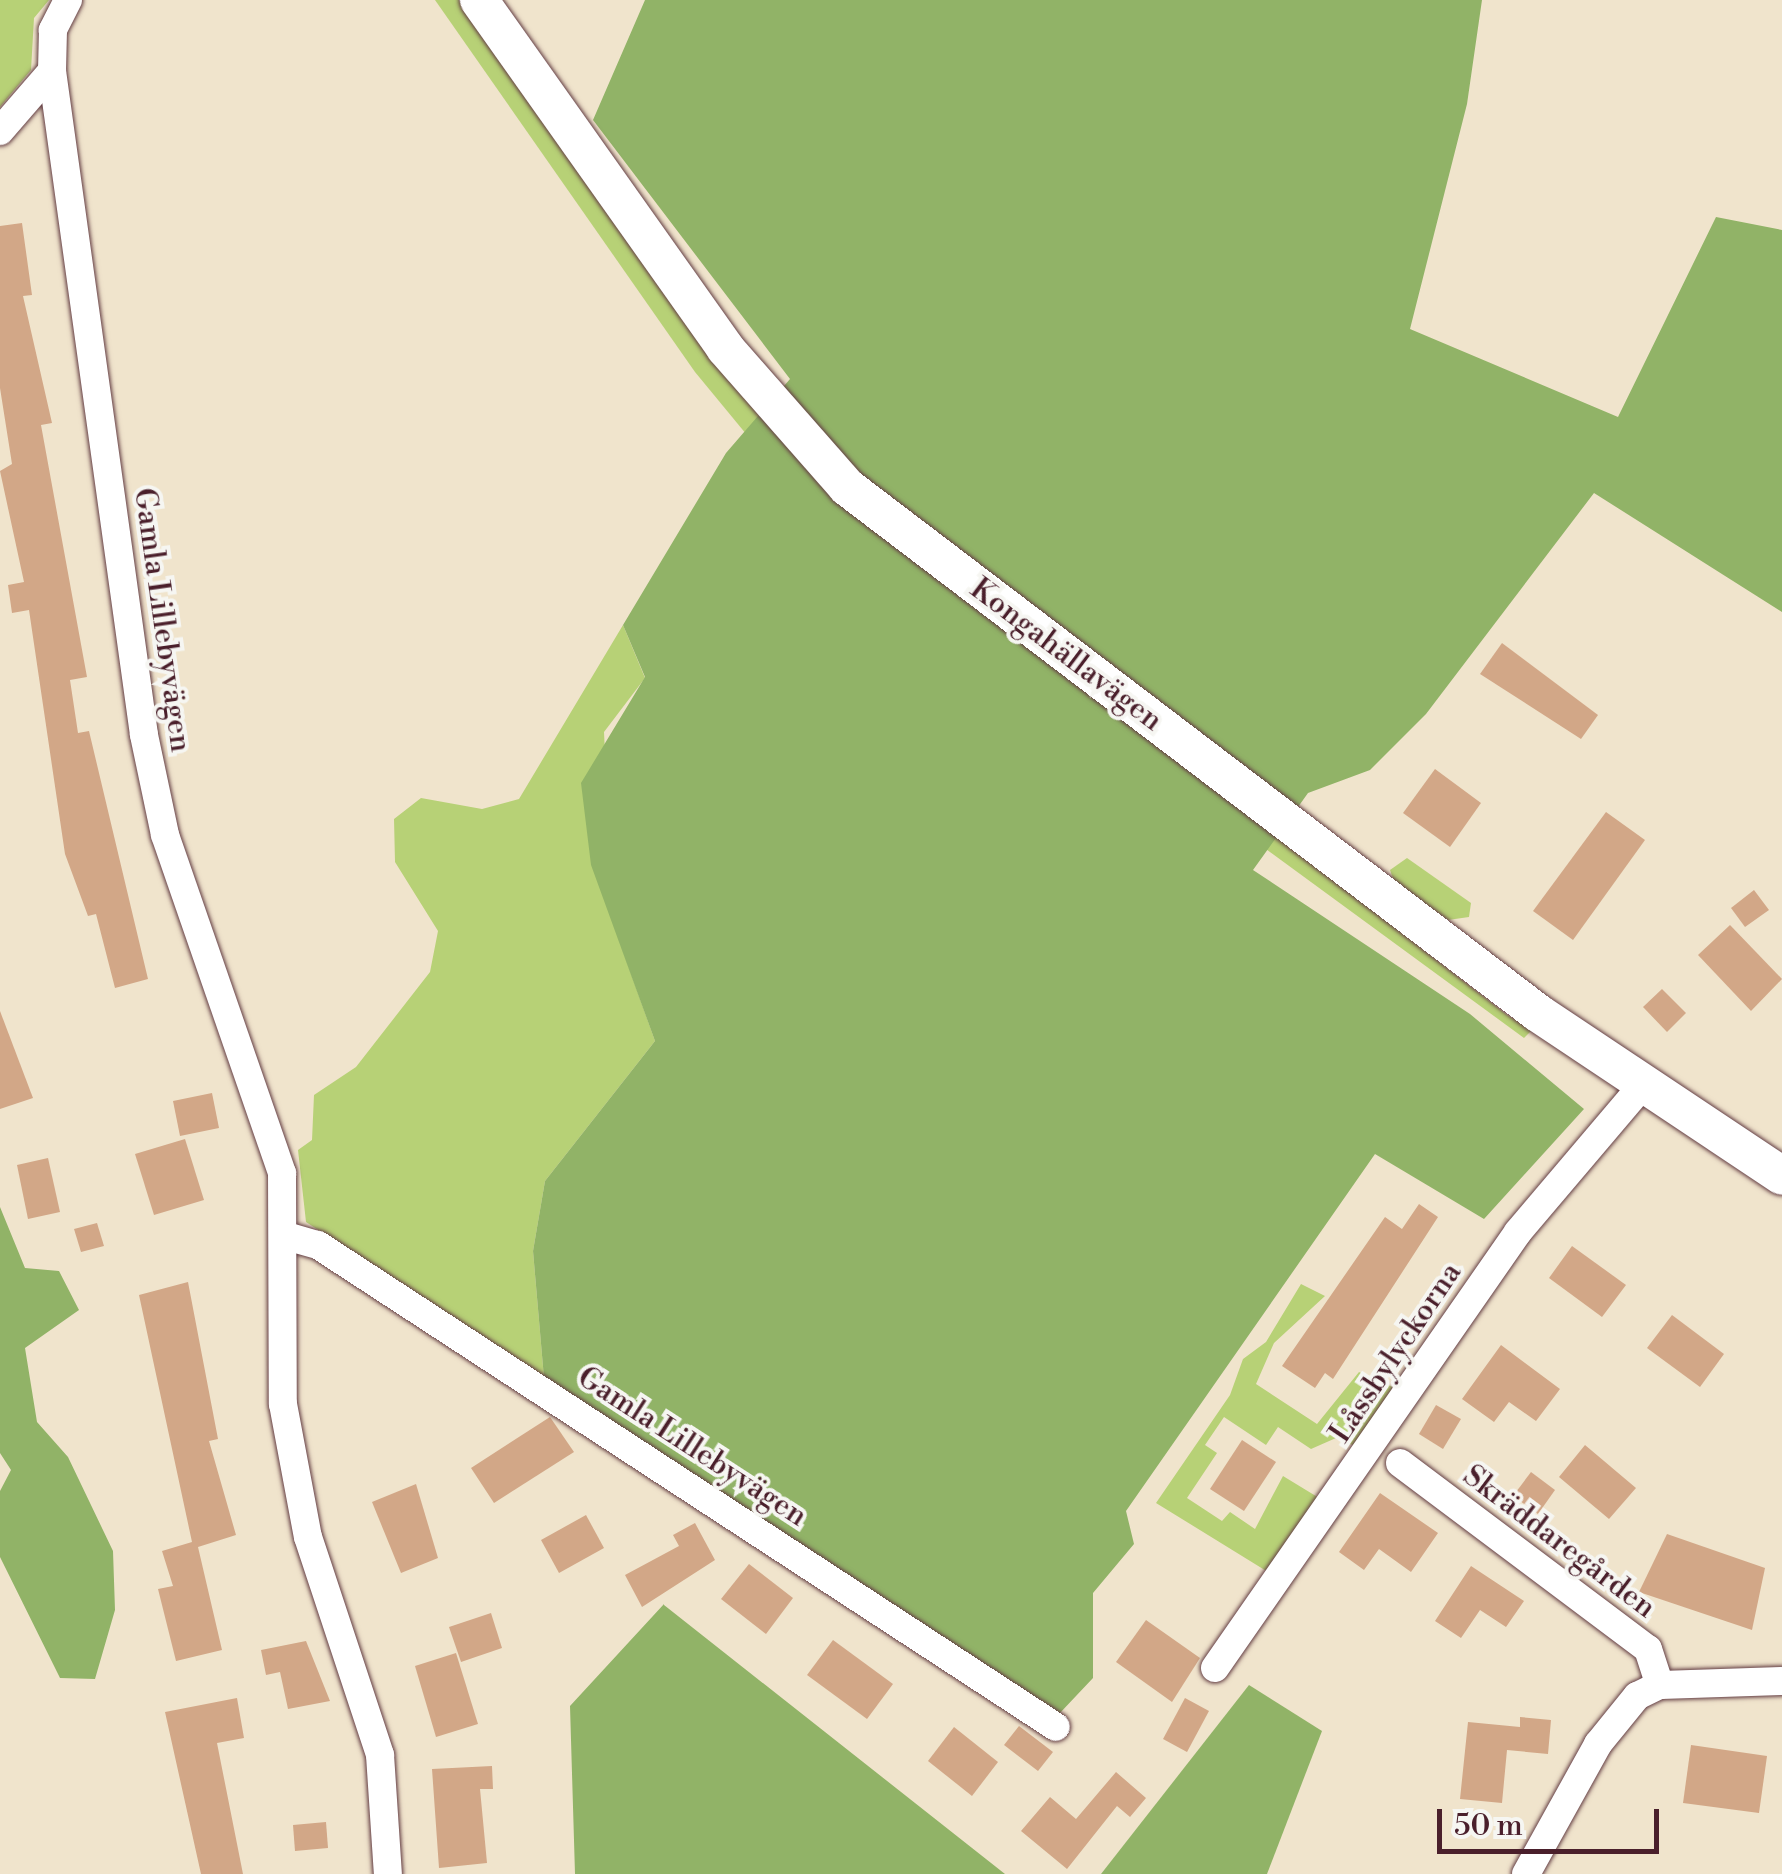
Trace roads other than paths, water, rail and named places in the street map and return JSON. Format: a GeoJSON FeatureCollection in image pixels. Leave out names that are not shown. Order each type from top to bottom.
{"type":"FeatureCollection","features":[{"type":"Feature","properties":{"kind":"street","name":"Gamla Lillebyvägen"},"geometry":{"type":"LineString","coordinates":[[68,0],[53,30],[52,70],[158,810],[273,1138],[286,1236],[277,1352],[293,1467],[380,1755],[388,1874]]}},
{"type":"Feature","properties":{"kind":"street","name":"Kongahällavägen"},"geometry":{"type":"LineString","coordinates":[[479,0],[725,348],[847,486],[1538,1013],[1782,1176]]}},
{"type":"Feature","properties":{"kind":"street"},"geometry":{"type":"LineString","coordinates":[[0,131],[52,70]]}},
{"type":"Feature","properties":{"kind":"street","name":"Låssbylyckorna"},"geometry":{"type":"LineString","coordinates":[[1215,1668],[1518,1232],[1645,1082]]}},
{"type":"Feature","properties":{"kind":"street","name":"Gamla Lillebyvägen"},"geometry":{"type":"LineString","coordinates":[[286,1236],[318,1245],[1056,1726]]}},
{"type":"Feature","properties":{"kind":"street","name":"Skräddaregården"},"geometry":{"type":"LineString","coordinates":[[1400,1463],[1648,1649],[1660,1686]]}},
{"type":"Feature","properties":{"kind":"street"},"geometry":{"type":"LineString","coordinates":[[1526,1874],[1622,1711],[1660,1686],[1782,1682]]}}]}
